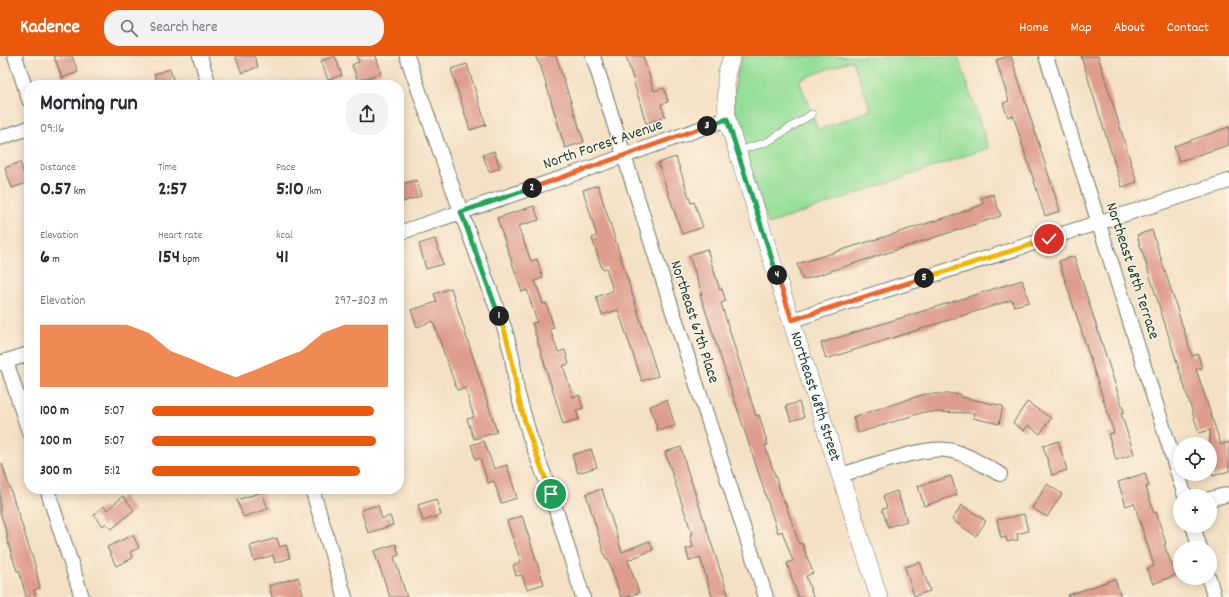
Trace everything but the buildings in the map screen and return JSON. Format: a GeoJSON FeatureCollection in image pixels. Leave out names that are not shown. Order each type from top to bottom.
{"type":"FeatureCollection","features":[{"type":"Feature","properties":{"kind":"street"},"geometry":{"type":"LineString","coordinates":[[15,56],[24,84]]}},
{"type":"Feature","properties":{"kind":"street"},"geometry":{"type":"LineString","coordinates":[[200,56],[207,80]]}},
{"type":"Feature","properties":{"kind":"street"},"geometry":{"type":"LineString","coordinates":[[407,56],[504,330],[512,356],[517,391],[530,437],[551,494],[583,597]]}},
{"type":"Feature","properties":{"kind":"street","name":"Northeast 67th Place"},"geometry":{"type":"LineString","coordinates":[[593,56],[675,320],[766,597]]}},
{"type":"Feature","properties":{"kind":"street","name":"Northeast 68th Street"},"geometry":{"type":"LineString","coordinates":[[732,56],[726,75],[727,119],[879,597]]}},
{"type":"Feature","properties":{"kind":"street","name":"Northeast 68th Terrace"},"geometry":{"type":"LineString","coordinates":[[1046,56],[1183,489]]}},
{"type":"Feature","properties":{"kind":"street","name":"North Forest Avenue"},"geometry":{"type":"LineString","coordinates":[[404,232],[727,119]]}},
{"type":"Feature","properties":{"kind":"street"},"geometry":{"type":"LineString","coordinates":[[0,138],[24,130]]}},
{"type":"Feature","properties":{"kind":"street"},"geometry":{"type":"LineString","coordinates":[[792,320],[1229,181]]}},
{"type":"Feature","properties":{"kind":"street"},"geometry":{"type":"LineString","coordinates":[[24,356],[3,362],[24,419]]}},
{"type":"Feature","properties":{"kind":"street"},"geometry":{"type":"LineString","coordinates":[[840,475],[931,449],[948,450],[962,454],[1000,474]]}},
{"type":"Feature","properties":{"kind":"street"},"geometry":{"type":"LineString","coordinates":[[49,494],[82,597]]}},
{"type":"Feature","properties":{"kind":"street"},"geometry":{"type":"LineString","coordinates":[[314,494],[345,597]]}},
{"type":"Feature","properties":{"kind":"street"},"geometry":{"type":"LineString","coordinates":[[1217,497],[1229,494]]}},
{"type":"Feature","properties":{"kind":"street"},"geometry":{"type":"LineString","coordinates":[[1211,585],[1214,597]]}},
{"type":"Feature","properties":{"kind":"lane"},"geometry":{"type":"LineString","coordinates":[[738,151],[767,142],[812,114]]}},
{"type":"Feature","properties":{"kind":"green space"},"geometry":{"type":"Polygon","coordinates":[[[742,56],[958,56],[988,148],[769,224],[749,168],[737,125],[734,96],[742,56]],[[852,60],[799,80],[818,130],[871,110],[852,60]]]}},
{"type":"Feature","properties":{"kind":"route"},"geometry":{"type":"LineString","coordinates":[[551,494],[530,437],[517,391],[517,382],[512,356],[504,330],[461,212],[585,170],[727,119],[792,320],[1049,239]]}}]}
